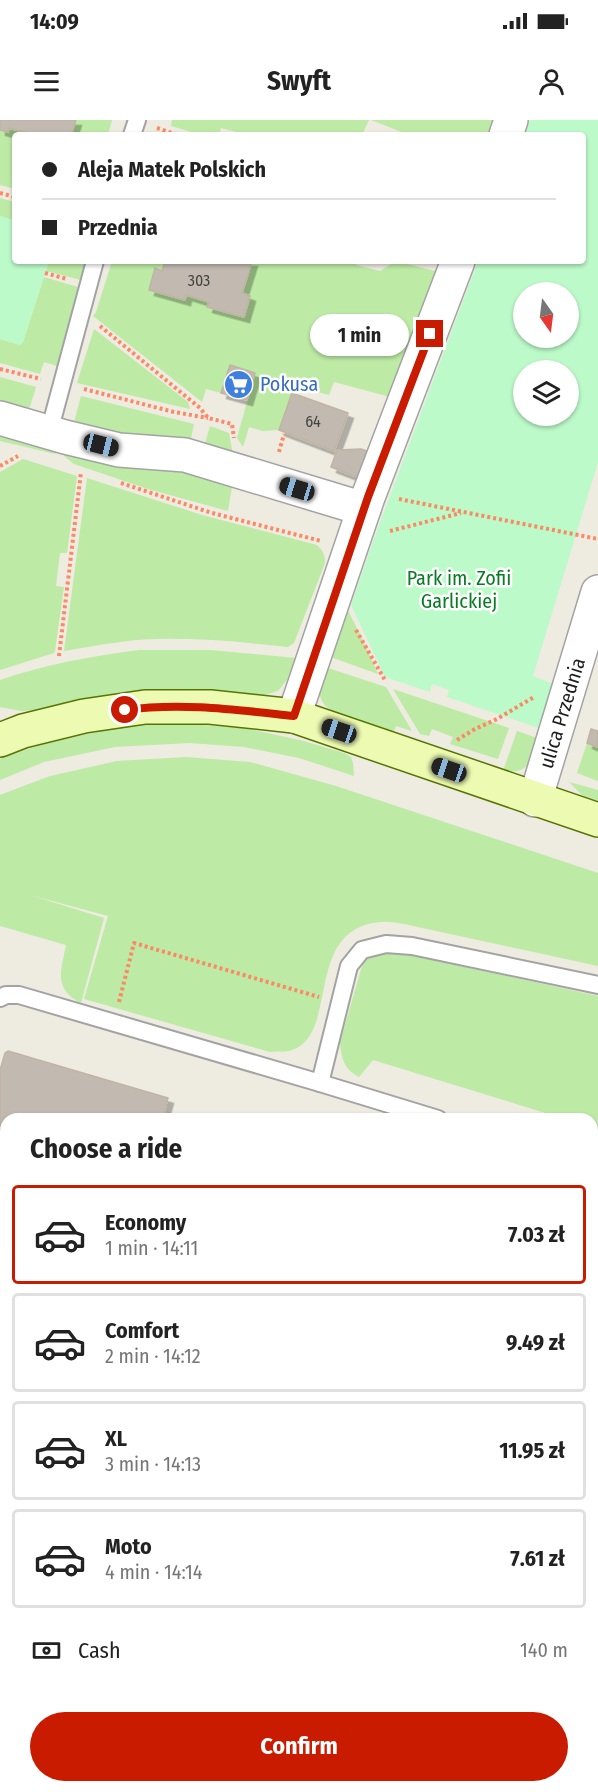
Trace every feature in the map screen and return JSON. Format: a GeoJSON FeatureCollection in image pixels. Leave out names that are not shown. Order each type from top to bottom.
{"type":"FeatureCollection","features":[{"type":"Feature","properties":{"kind":"street"},"geometry":{"type":"LineString","coordinates":[[294,716],[367,500],[457,264]]}},
{"type":"Feature","properties":{"kind":"street"},"geometry":{"type":"LineString","coordinates":[[0,418],[119,450],[185,455],[367,500]]}},
{"type":"Feature","properties":{"kind":"street","name":"ulica Przednia"},"geometry":{"type":"LineString","coordinates":[[536,800],[598,592]]}},
{"type":"Feature","properties":{"kind":"street"},"geometry":{"type":"LineString","coordinates":[[0,740],[22,731],[84,716],[146,707],[210,707],[294,716],[598,820]]}},
{"type":"Feature","properties":{"kind":"lane"},"geometry":{"type":"LineString","coordinates":[[49,432],[94,264]]}},
{"type":"Feature","properties":{"kind":"lane"},"geometry":{"type":"LineString","coordinates":[[320,1083],[349,966],[362,950],[386,944],[412,946],[598,986]]}},
{"type":"Feature","properties":{"kind":"lane"},"geometry":{"type":"LineString","coordinates":[[0,998],[6,995],[19,995],[418,1113]]}},
{"type":"Feature","properties":{"kind":"path"},"geometry":{"type":"LineString","coordinates":[[81,310],[200,408],[208,418]]}},
{"type":"Feature","properties":{"kind":"path"},"geometry":{"type":"LineString","coordinates":[[0,369],[232,424],[235,444]]}},
{"type":"Feature","properties":{"kind":"path"},"geometry":{"type":"LineString","coordinates":[[0,466],[24,453],[16,451]]}},
{"type":"Feature","properties":{"kind":"path"},"geometry":{"type":"LineString","coordinates":[[59,656],[81,470],[74,467]]}},
{"type":"Feature","properties":{"kind":"path"},"geometry":{"type":"LineString","coordinates":[[114,480],[212,513],[335,544],[464,512]]}},
{"type":"Feature","properties":{"kind":"path"},"geometry":{"type":"LineString","coordinates":[[367,500],[387,497],[598,539]]}},
{"type":"Feature","properties":{"kind":"path"},"geometry":{"type":"LineString","coordinates":[[450,744],[497,719]]}},
{"type":"Feature","properties":{"kind":"path"},"geometry":{"type":"LineString","coordinates":[[114,1023],[134,943],[304,992]]}},
{"type":"Feature","properties":{"kind":"green space"},"geometry":{"type":"Polygon","coordinates":[[[76,120],[112,120],[109,132],[72,132],[76,120]]]}},
{"type":"Feature","properties":{"kind":"green space"},"geometry":{"type":"Polygon","coordinates":[[[172,120],[369,120],[363,132],[237,132],[221,128],[220,132],[192,132],[171,126],[172,120]]]}},
{"type":"Feature","properties":{"kind":"green space"},"geometry":{"type":"Polygon","coordinates":[[[371,120],[504,120],[499,132],[401,132],[371,120]]]}},
{"type":"Feature","properties":{"kind":"green space","name":"Park im. Zofii Garlickiej"},"geometry":{"type":"Polygon","coordinates":[[[530,120],[598,120],[598,462],[533,676],[556,685],[542,729],[447,697],[449,690],[432,684],[430,692],[385,677],[351,605],[477,264],[586,264],[586,132],[525,132],[530,120]]]}},
{"type":"Feature","properties":{"kind":"green space"},"geometry":{"type":"Polygon","coordinates":[[[9,128],[24,132],[12,132],[12,188],[0,185],[0,130],[8,132],[9,128]]]}},
{"type":"Feature","properties":{"kind":"green space"},"geometry":{"type":"Polygon","coordinates":[[[0,198],[12,201],[12,220],[0,216],[0,198]]]}},
{"type":"Feature","properties":{"kind":"green space"},"geometry":{"type":"Polygon","coordinates":[[[0,216],[12,220],[12,264],[48,264],[23,342],[20,345],[0,339],[0,216]]]}},
{"type":"Feature","properties":{"kind":"green space"},"geometry":{"type":"Polygon","coordinates":[[[48,264],[85,264],[81,280],[46,271],[48,264]]]}},
{"type":"Feature","properties":{"kind":"green space"},"geometry":{"type":"Polygon","coordinates":[[[111,264],[164,264],[162,271],[155,269],[149,290],[184,300],[186,295],[209,302],[208,307],[243,317],[242,293],[251,264],[356,264],[380,271],[391,264],[407,264],[439,272],[394,398],[334,382],[329,395],[295,386],[279,430],[263,431],[249,427],[243,447],[237,438],[255,373],[230,365],[221,393],[206,389],[202,402],[93,316],[111,264]]]}},
{"type":"Feature","properties":{"kind":"green space"},"geometry":{"type":"Polygon","coordinates":[[[44,277],[78,287],[57,366],[44,362],[40,374],[0,363],[0,339],[20,345],[23,342],[44,277]]]}},
{"type":"Feature","properties":{"kind":"green space"},"geometry":{"type":"Polygon","coordinates":[[[94,329],[188,402],[190,409],[77,383],[94,329]]]}},
{"type":"Feature","properties":{"kind":"green space"},"geometry":{"type":"Polygon","coordinates":[[[0,377],[36,387],[28,413],[0,405],[0,377]]]}},
{"type":"Feature","properties":{"kind":"green space"},"geometry":{"type":"Polygon","coordinates":[[[81,396],[194,424],[190,443],[146,439],[73,426],[81,396]]]}},
{"type":"Feature","properties":{"kind":"green space"},"geometry":{"type":"Polygon","coordinates":[[[210,426],[229,433],[233,455],[204,447],[210,426]]]}},
{"type":"Feature","properties":{"kind":"green space"},"geometry":{"type":"Polygon","coordinates":[[[0,429],[57,445],[55,454],[0,441],[0,429]]]}},
{"type":"Feature","properties":{"kind":"green space"},"geometry":{"type":"Polygon","coordinates":[[[65,448],[180,465],[233,481],[228,511],[148,489],[74,464],[64,456],[65,448]]]}},
{"type":"Feature","properties":{"kind":"green space"},"geometry":{"type":"Polygon","coordinates":[[[23,459],[77,476],[67,553],[60,553],[56,586],[64,587],[55,651],[0,670],[0,472],[23,459]]]}},
{"type":"Feature","properties":{"kind":"green space"},"geometry":{"type":"Polygon","coordinates":[[[87,478],[202,515],[317,545],[325,557],[325,563],[294,643],[288,647],[188,639],[155,639],[64,651],[87,478]]]}},
{"type":"Feature","properties":{"kind":"green space"},"geometry":{"type":"Polygon","coordinates":[[[344,603],[360,634],[378,674],[325,655],[344,603]]]}},
{"type":"Feature","properties":{"kind":"green space"},"geometry":{"type":"Polygon","coordinates":[[[140,650],[211,650],[296,658],[287,680],[278,691],[265,695],[205,690],[134,692],[84,699],[38,710],[21,711],[0,707],[0,680],[70,661],[140,650]]]}},
{"type":"Feature","properties":{"kind":"green space"},"geometry":{"type":"Polygon","coordinates":[[[322,666],[386,687],[412,731],[396,726],[393,734],[353,721],[333,711],[325,705],[320,695],[322,666]]]}},
{"type":"Feature","properties":{"kind":"green space"},"geometry":{"type":"Polygon","coordinates":[[[393,689],[509,728],[498,759],[450,744],[453,737],[432,729],[429,736],[420,734],[393,689]]]}},
{"type":"Feature","properties":{"kind":"green space"},"geometry":{"type":"Polygon","coordinates":[[[146,724],[244,728],[300,740],[351,757],[354,776],[299,758],[244,747],[190,743],[115,747],[44,762],[0,780],[0,759],[3,757],[73,737],[146,724]]]}},
{"type":"Feature","properties":{"kind":"green space"},"geometry":{"type":"Polygon","coordinates":[[[517,731],[540,739],[532,759],[524,768],[511,772],[503,771],[517,731]]]}},
{"type":"Feature","properties":{"kind":"green space"},"geometry":{"type":"Polygon","coordinates":[[[587,743],[597,747],[598,744],[598,781],[577,773],[587,743]]]}},
{"type":"Feature","properties":{"kind":"green space"},"geometry":{"type":"Polygon","coordinates":[[[186,757],[250,762],[336,786],[598,873],[598,966],[404,924],[381,922],[356,929],[340,943],[331,962],[314,1026],[305,1042],[289,1051],[270,1052],[84,999],[108,916],[30,895],[104,918],[81,1003],[66,992],[61,978],[66,945],[0,926],[0,795],[50,776],[117,761],[186,757]]]}},
{"type":"Feature","properties":{"kind":"green space"},"geometry":{"type":"Polygon","coordinates":[[[569,782],[598,790],[598,801],[582,795],[569,782]]]}},
{"type":"Feature","properties":{"kind":"green space"},"geometry":{"type":"Polygon","coordinates":[[[384,952],[401,953],[598,996],[598,1113],[545,1113],[373,1060],[359,1077],[354,1074],[344,1062],[340,1042],[362,966],[367,958],[384,952]]]}},
{"type":"Feature","properties":{"kind":"building"},"geometry":{"type":"Polygon","coordinates":[[[0,120],[76,120],[72,132],[24,132],[9,128],[8,132],[0,130],[0,120]]]}},
{"type":"Feature","properties":{"kind":"building"},"geometry":{"type":"Polygon","coordinates":[[[164,264],[251,264],[242,293],[250,296],[244,317],[207,307],[209,302],[186,295],[185,300],[149,290],[155,268],[162,271],[164,264]]]}},
{"type":"Feature","properties":{"kind":"building"},"geometry":{"type":"Polygon","coordinates":[[[230,365],[255,373],[247,400],[221,393],[230,365]]]}},
{"type":"Feature","properties":{"kind":"building"},"geometry":{"type":"Polygon","coordinates":[[[292,393],[348,413],[334,451],[279,430],[292,393]]]}},
{"type":"Feature","properties":{"kind":"building"},"geometry":{"type":"Polygon","coordinates":[[[361,449],[375,454],[365,480],[331,467],[337,450],[361,449]]]}},
{"type":"Feature","properties":{"kind":"building"},"geometry":{"type":"Polygon","coordinates":[[[591,729],[598,731],[597,747],[587,743],[591,729]]]}},
{"type":"Feature","properties":{"kind":"building"},"geometry":{"type":"Polygon","coordinates":[[[8,1051],[168,1098],[164,1113],[0,1113],[0,1070],[5,1053],[8,1051]]]}},
{"type":"Feature","properties":{"kind":"place","name":"Pokusa"},"geometry":{"type":"Point","coordinates":[239,384]}},
{"type":"Feature","properties":{"kind":"route"},"geometry":{"type":"LineString","coordinates":[[125,710],[146,707],[210,707],[294,716],[368,497],[430,334]]}}]}
